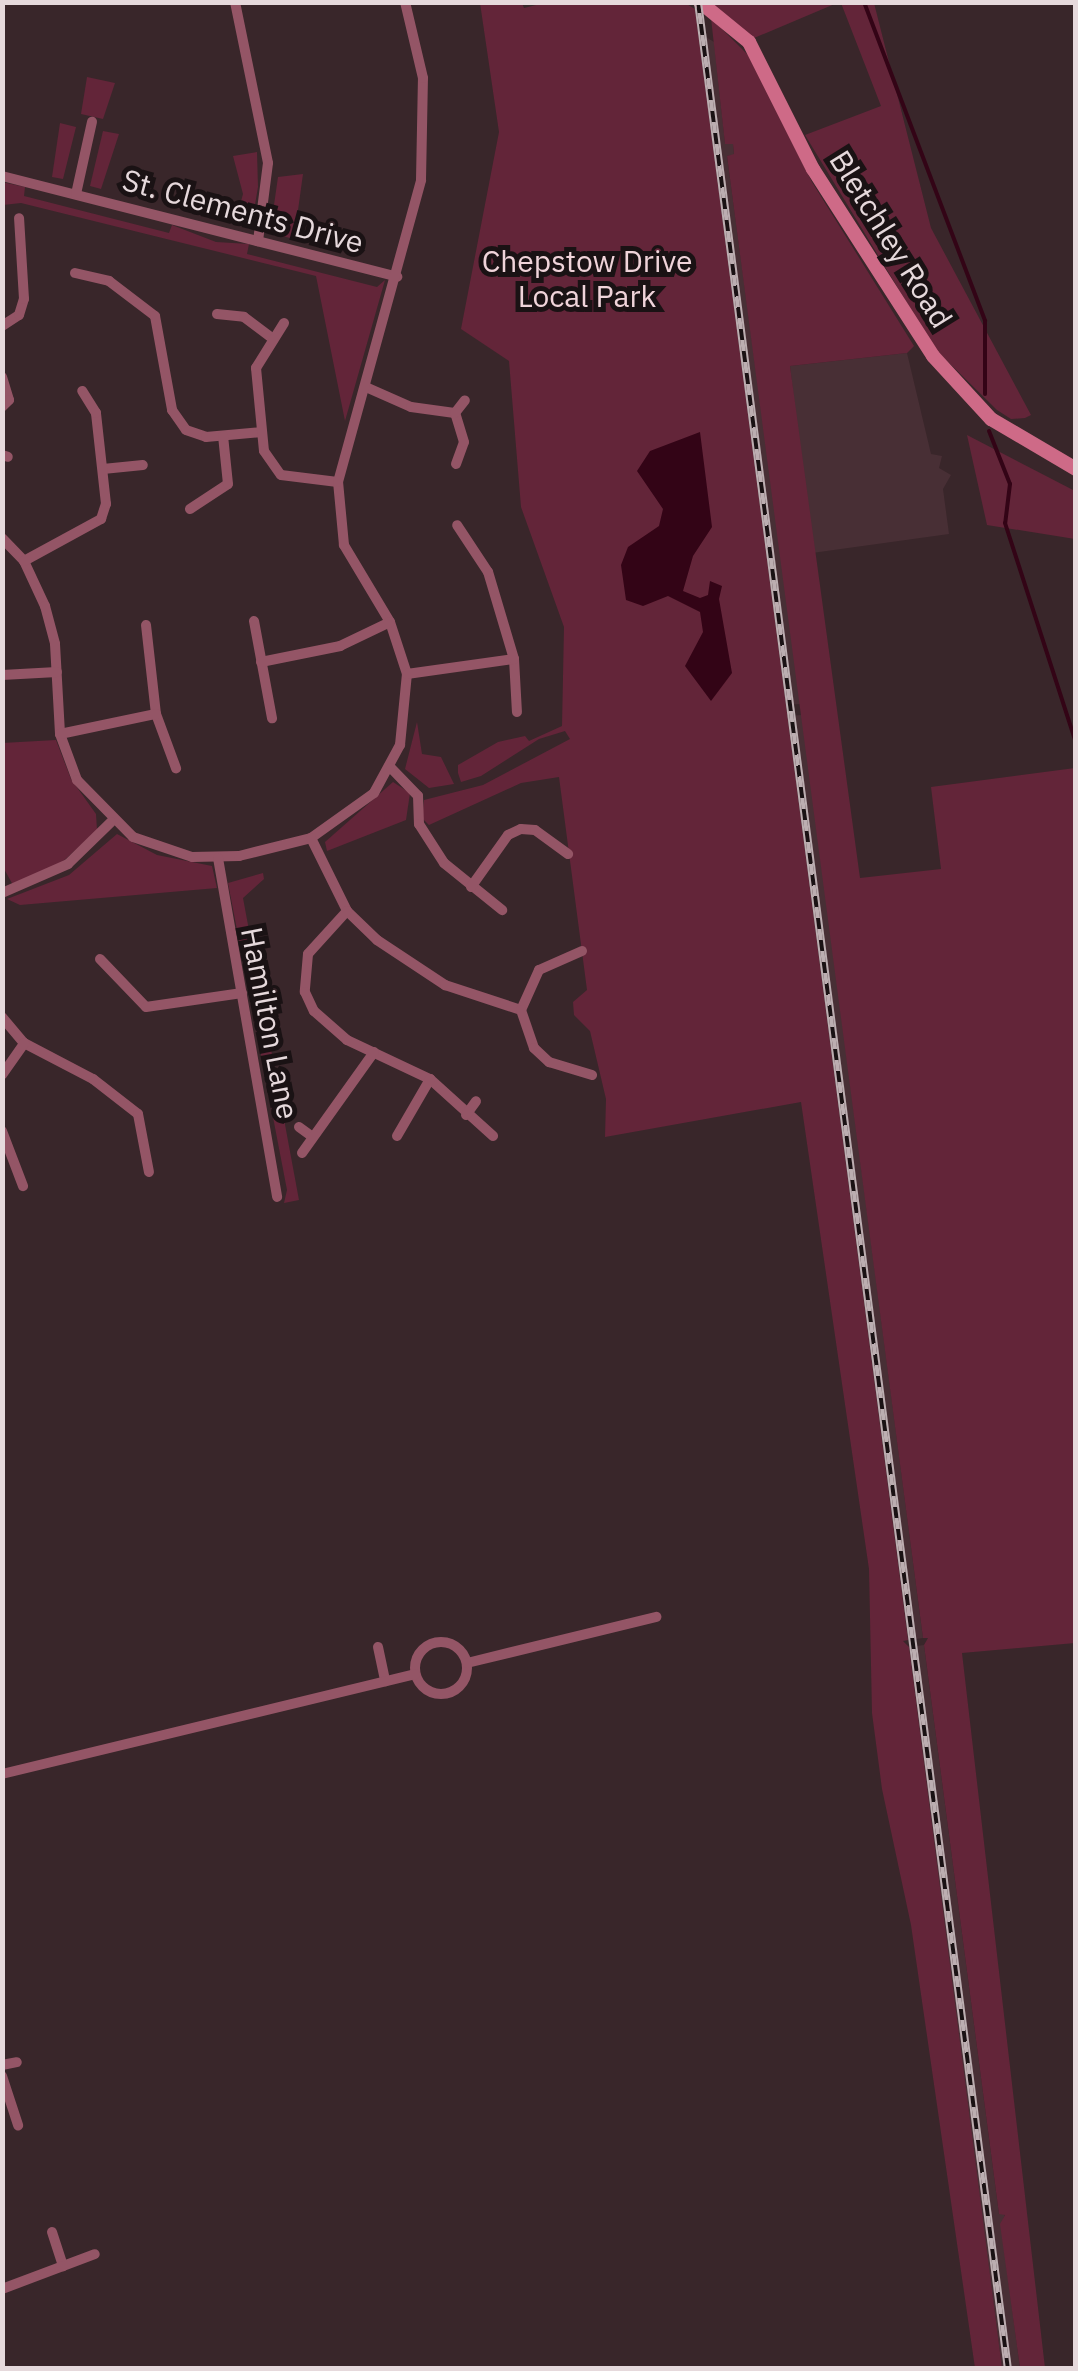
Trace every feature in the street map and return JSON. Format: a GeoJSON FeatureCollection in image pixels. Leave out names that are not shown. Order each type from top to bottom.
{"type":"FeatureCollection","features":[{"type":"Feature","properties":{"kind":"street"},"geometry":{"type":"LineString","coordinates":[[234,2],[268,163],[258,241]]}},
{"type":"Feature","properties":{"kind":"street"},"geometry":{"type":"LineString","coordinates":[[2,538],[24,561],[45,606],[57,672],[60,734],[77,780],[111,822],[160,850],[218,858],[311,838],[357,810],[390,768],[406,722],[407,674],[390,622],[344,545],[338,482],[368,388],[421,180],[426,113],[404,2]]}},
{"type":"Feature","properties":{"kind":"street","name":"Bletchley Road"},"geometry":{"type":"LineString","coordinates":[[700,2],[748,42],[813,169],[933,356],[991,419],[1076,469]]}},
{"type":"Feature","properties":{"kind":"street","name":"St. Clements Drive"},"geometry":{"type":"LineString","coordinates":[[76,194],[92,122]]}},
{"type":"Feature","properties":{"kind":"street","name":"St. Clements Drive"},"geometry":{"type":"LineString","coordinates":[[2,176],[397,277]]}},
{"type":"Feature","properties":{"kind":"street"},"geometry":{"type":"LineString","coordinates":[[2,326],[19,315],[24,300],[19,218]]}},
{"type":"Feature","properties":{"kind":"street"},"geometry":{"type":"LineString","coordinates":[[75,274],[109,280],[155,316],[176,421],[195,436],[262,432]]}},
{"type":"Feature","properties":{"kind":"street"},"geometry":{"type":"LineString","coordinates":[[217,314],[244,317],[272,338]]}},
{"type":"Feature","properties":{"kind":"street"},"geometry":{"type":"LineString","coordinates":[[284,323],[256,368],[269,464],[281,475],[338,482]]}},
{"type":"Feature","properties":{"kind":"street"},"geometry":{"type":"LineString","coordinates":[[2,377],[8,400],[2,406]]}},
{"type":"Feature","properties":{"kind":"street"},"geometry":{"type":"LineString","coordinates":[[368,388],[411,407],[455,414]]}},
{"type":"Feature","properties":{"kind":"street"},"geometry":{"type":"LineString","coordinates":[[24,561],[101,519],[102,469],[96,413],[82,391]]}},
{"type":"Feature","properties":{"kind":"street"},"geometry":{"type":"LineString","coordinates":[[455,414],[465,400]]}},
{"type":"Feature","properties":{"kind":"street"},"geometry":{"type":"LineString","coordinates":[[455,414],[464,442],[456,464]]}},
{"type":"Feature","properties":{"kind":"street"},"geometry":{"type":"LineString","coordinates":[[190,509],[228,484],[223,436]]}},
{"type":"Feature","properties":{"kind":"street"},"geometry":{"type":"LineString","coordinates":[[102,469],[143,466]]}},
{"type":"Feature","properties":{"kind":"street"},"geometry":{"type":"LineString","coordinates":[[457,525],[488,572],[514,659],[517,712]]}},
{"type":"Feature","properties":{"kind":"street"},"geometry":{"type":"LineString","coordinates":[[254,620],[272,718]]}},
{"type":"Feature","properties":{"kind":"street"},"geometry":{"type":"LineString","coordinates":[[262,662],[340,646],[390,622]]}},
{"type":"Feature","properties":{"kind":"street"},"geometry":{"type":"LineString","coordinates":[[146,625],[156,714],[176,768]]}},
{"type":"Feature","properties":{"kind":"street"},"geometry":{"type":"LineString","coordinates":[[407,674],[514,659]]}},
{"type":"Feature","properties":{"kind":"street"},"geometry":{"type":"LineString","coordinates":[[2,674],[57,672]]}},
{"type":"Feature","properties":{"kind":"street"},"geometry":{"type":"LineString","coordinates":[[60,734],[156,714]]}},
{"type":"Feature","properties":{"kind":"street"},"geometry":{"type":"LineString","coordinates":[[390,768],[418,796],[419,824],[444,863],[502,910]]}},
{"type":"Feature","properties":{"kind":"street"},"geometry":{"type":"LineString","coordinates":[[2,893],[68,864],[111,822]]}},
{"type":"Feature","properties":{"kind":"street"},"geometry":{"type":"LineString","coordinates":[[471,887],[508,834],[521,829],[534,830],[568,854]]}},
{"type":"Feature","properties":{"kind":"street"},"geometry":{"type":"LineString","coordinates":[[311,838],[348,911],[414,967],[482,1000],[521,1010]]}},
{"type":"Feature","properties":{"kind":"street","name":"Hamilton Lane"},"geometry":{"type":"LineString","coordinates":[[218,858],[277,1197]]}},
{"type":"Feature","properties":{"kind":"street"},"geometry":{"type":"LineString","coordinates":[[348,911],[308,954],[305,992],[328,1026],[430,1079],[492,1136]]}},
{"type":"Feature","properties":{"kind":"street"},"geometry":{"type":"LineString","coordinates":[[550,944],[556,958]]}},
{"type":"Feature","properties":{"kind":"street"},"geometry":{"type":"LineString","coordinates":[[582,951],[556,958],[538,970],[521,1010],[534,1048],[548,1062],[592,1075]]}},
{"type":"Feature","properties":{"kind":"street"},"geometry":{"type":"LineString","coordinates":[[100,959],[146,1007],[242,993]]}},
{"type":"Feature","properties":{"kind":"street"},"geometry":{"type":"LineString","coordinates":[[2,1017],[24,1042],[93,1079],[138,1114],[149,1172]]}},
{"type":"Feature","properties":{"kind":"street"},"geometry":{"type":"LineString","coordinates":[[2,1075],[24,1042]]}},
{"type":"Feature","properties":{"kind":"street"},"geometry":{"type":"LineString","coordinates":[[302,1153],[374,1052]]}},
{"type":"Feature","properties":{"kind":"street"},"geometry":{"type":"LineString","coordinates":[[540,1074],[548,1062]]}},
{"type":"Feature","properties":{"kind":"street"},"geometry":{"type":"LineString","coordinates":[[397,1136],[430,1079]]}},
{"type":"Feature","properties":{"kind":"street"},"geometry":{"type":"LineString","coordinates":[[466,1115],[476,1102]]}},
{"type":"Feature","properties":{"kind":"street"},"geometry":{"type":"LineString","coordinates":[[299,1127],[313,1137]]}},
{"type":"Feature","properties":{"kind":"street"},"geometry":{"type":"LineString","coordinates":[[2,1131],[23,1186]]}},
{"type":"Feature","properties":{"kind":"street"},"geometry":{"type":"LineString","coordinates":[[467,1663],[656,1617]]}},
{"type":"Feature","properties":{"kind":"street"},"geometry":{"type":"LineString","coordinates":[[436,1642],[459,1648],[467,1663],[458,1688],[441,1695],[424,1689],[414,1674],[416,1657],[436,1642]]}},
{"type":"Feature","properties":{"kind":"street"},"geometry":{"type":"LineString","coordinates":[[378,1647],[385,1681]]}},
{"type":"Feature","properties":{"kind":"street"},"geometry":{"type":"LineString","coordinates":[[2,1774],[414,1674]]}},
{"type":"Feature","properties":{"kind":"street"},"geometry":{"type":"LineString","coordinates":[[2,2065],[17,2062]]}},
{"type":"Feature","properties":{"kind":"street"},"geometry":{"type":"LineString","coordinates":[[2,2076],[18,2126]]}},
{"type":"Feature","properties":{"kind":"street"},"geometry":{"type":"LineString","coordinates":[[52,2232],[64,2266]]}},
{"type":"Feature","properties":{"kind":"street"},"geometry":{"type":"LineString","coordinates":[[2,2290],[95,2254]]}},
{"type":"Feature","properties":{"kind":"shaded area"},"geometry":{"type":"Polygon","coordinates":[[[698,32],[714,42],[725,143],[733,143],[734,155],[727,156],[801,704],[785,705],[698,32]]]}},
{"type":"Feature","properties":{"kind":"shaded area"},"geometry":{"type":"Polygon","coordinates":[[[907,353],[931,454],[942,456],[939,468],[951,475],[943,489],[949,534],[812,553],[790,366],[907,353]]]}},
{"type":"Feature","properties":{"kind":"shaded area"},"geometry":{"type":"Polygon","coordinates":[[[700,432],[712,527],[693,556],[683,591],[700,598],[708,595],[710,581],[722,586],[719,599],[732,673],[711,701],[685,666],[703,632],[700,612],[668,596],[643,606],[626,600],[621,565],[628,547],[659,526],[663,509],[637,471],[650,451],[700,432]]]}},
{"type":"Feature","properties":{"kind":"shaded area"},"geometry":{"type":"Polygon","coordinates":[[[802,715],[923,1638],[908,1640],[786,716],[802,715]]]}},
{"type":"Feature","properties":{"kind":"shaded area"},"geometry":{"type":"Polygon","coordinates":[[[924,1645],[999,2214],[1005,2214],[1001,2225],[1020,2368],[1002,2368],[982,2218],[909,1647],[924,1645]]]}},
{"type":"Feature","properties":{"kind":"green space","name":"Chepstow Drive Local Park"},"geometry":{"type":"Polygon","coordinates":[[[548,2],[685,3],[695,9],[908,1640],[903,1641],[909,1647],[1002,2368],[975,2368],[911,1925],[882,1789],[872,1713],[869,1569],[801,1102],[605,1137],[606,1099],[590,1031],[574,1015],[573,1002],[587,990],[559,777],[521,783],[429,825],[422,818],[424,800],[483,785],[570,739],[565,731],[539,739],[481,776],[461,782],[458,765],[498,742],[525,736],[529,741],[562,726],[564,627],[521,507],[509,361],[461,329],[499,132],[480,3],[522,3],[524,8],[548,2]]]}},
{"type":"Feature","properties":{"kind":"green space"},"geometry":{"type":"Polygon","coordinates":[[[709,3],[837,3],[754,38],[709,3]]]}},
{"type":"Feature","properties":{"kind":"green space"},"geometry":{"type":"Polygon","coordinates":[[[841,3],[874,3],[931,228],[1031,415],[1025,418],[1011,419],[997,410],[935,349],[805,135],[881,106],[841,3]]]}},
{"type":"Feature","properties":{"kind":"green space"},"geometry":{"type":"Polygon","coordinates":[[[711,18],[748,55],[812,182],[914,346],[907,353],[790,366],[860,878],[941,869],[931,787],[1075,768],[1075,1643],[962,1653],[1045,2368],[1020,2368],[1000,2224],[1005,2215],[999,2214],[924,1645],[928,1638],[923,1638],[727,156],[734,154],[733,144],[725,144],[711,18]]]}},
{"type":"Feature","properties":{"kind":"green space"},"geometry":{"type":"Polygon","coordinates":[[[87,77],[115,83],[103,119],[81,114],[87,77]]]}},
{"type":"Feature","properties":{"kind":"green space"},"geometry":{"type":"Polygon","coordinates":[[[60,123],[76,127],[63,179],[52,177],[60,123]]]}},
{"type":"Feature","properties":{"kind":"green space"},"geometry":{"type":"Polygon","coordinates":[[[103,131],[119,134],[101,189],[90,186],[103,131]]]}},
{"type":"Feature","properties":{"kind":"green space"},"geometry":{"type":"Polygon","coordinates":[[[257,152],[258,187],[251,228],[235,223],[243,194],[233,156],[257,152]]]}},
{"type":"Feature","properties":{"kind":"green space"},"geometry":{"type":"Polygon","coordinates":[[[303,174],[294,239],[270,233],[278,177],[303,174]]]}},
{"type":"Feature","properties":{"kind":"green space"},"geometry":{"type":"Polygon","coordinates":[[[2,182],[25,187],[24,196],[169,233],[172,225],[216,242],[249,244],[247,254],[377,287],[385,280],[345,421],[316,276],[21,203],[3,205],[2,182]]]}},
{"type":"Feature","properties":{"kind":"green space"},"geometry":{"type":"Polygon","coordinates":[[[967,435],[1075,491],[1075,539],[987,525],[967,435]]]}},
{"type":"Feature","properties":{"kind":"green space"},"geometry":{"type":"Polygon","coordinates":[[[417,722],[422,754],[441,757],[454,784],[429,788],[405,769],[417,722]]]}},
{"type":"Feature","properties":{"kind":"green space"},"geometry":{"type":"Polygon","coordinates":[[[56,740],[71,779],[96,814],[97,830],[58,866],[13,885],[3,867],[2,743],[56,740]]]}},
{"type":"Feature","properties":{"kind":"green space"},"geometry":{"type":"Polygon","coordinates":[[[393,782],[410,793],[406,820],[327,851],[325,842],[393,782]]]}},
{"type":"Feature","properties":{"kind":"green space"},"geometry":{"type":"Polygon","coordinates":[[[117,834],[157,855],[212,866],[217,888],[20,905],[7,899],[69,875],[117,834]]]}},
{"type":"Feature","properties":{"kind":"green space"},"geometry":{"type":"Polygon","coordinates":[[[263,873],[264,879],[243,898],[299,1200],[284,1203],[287,1190],[228,883],[263,873]]]}},
{"type":"Feature","properties":{"kind":"waterway"},"geometry":{"type":"LineString","coordinates":[[864,2],[985,321],[985,394]]}},
{"type":"Feature","properties":{"kind":"waterway"},"geometry":{"type":"LineString","coordinates":[[989,431],[1010,484],[1005,523],[1076,743]]}},
{"type":"Feature","properties":{"kind":"railway"},"geometry":{"type":"LineString","coordinates":[[698,2],[1008,2368]]}}]}
